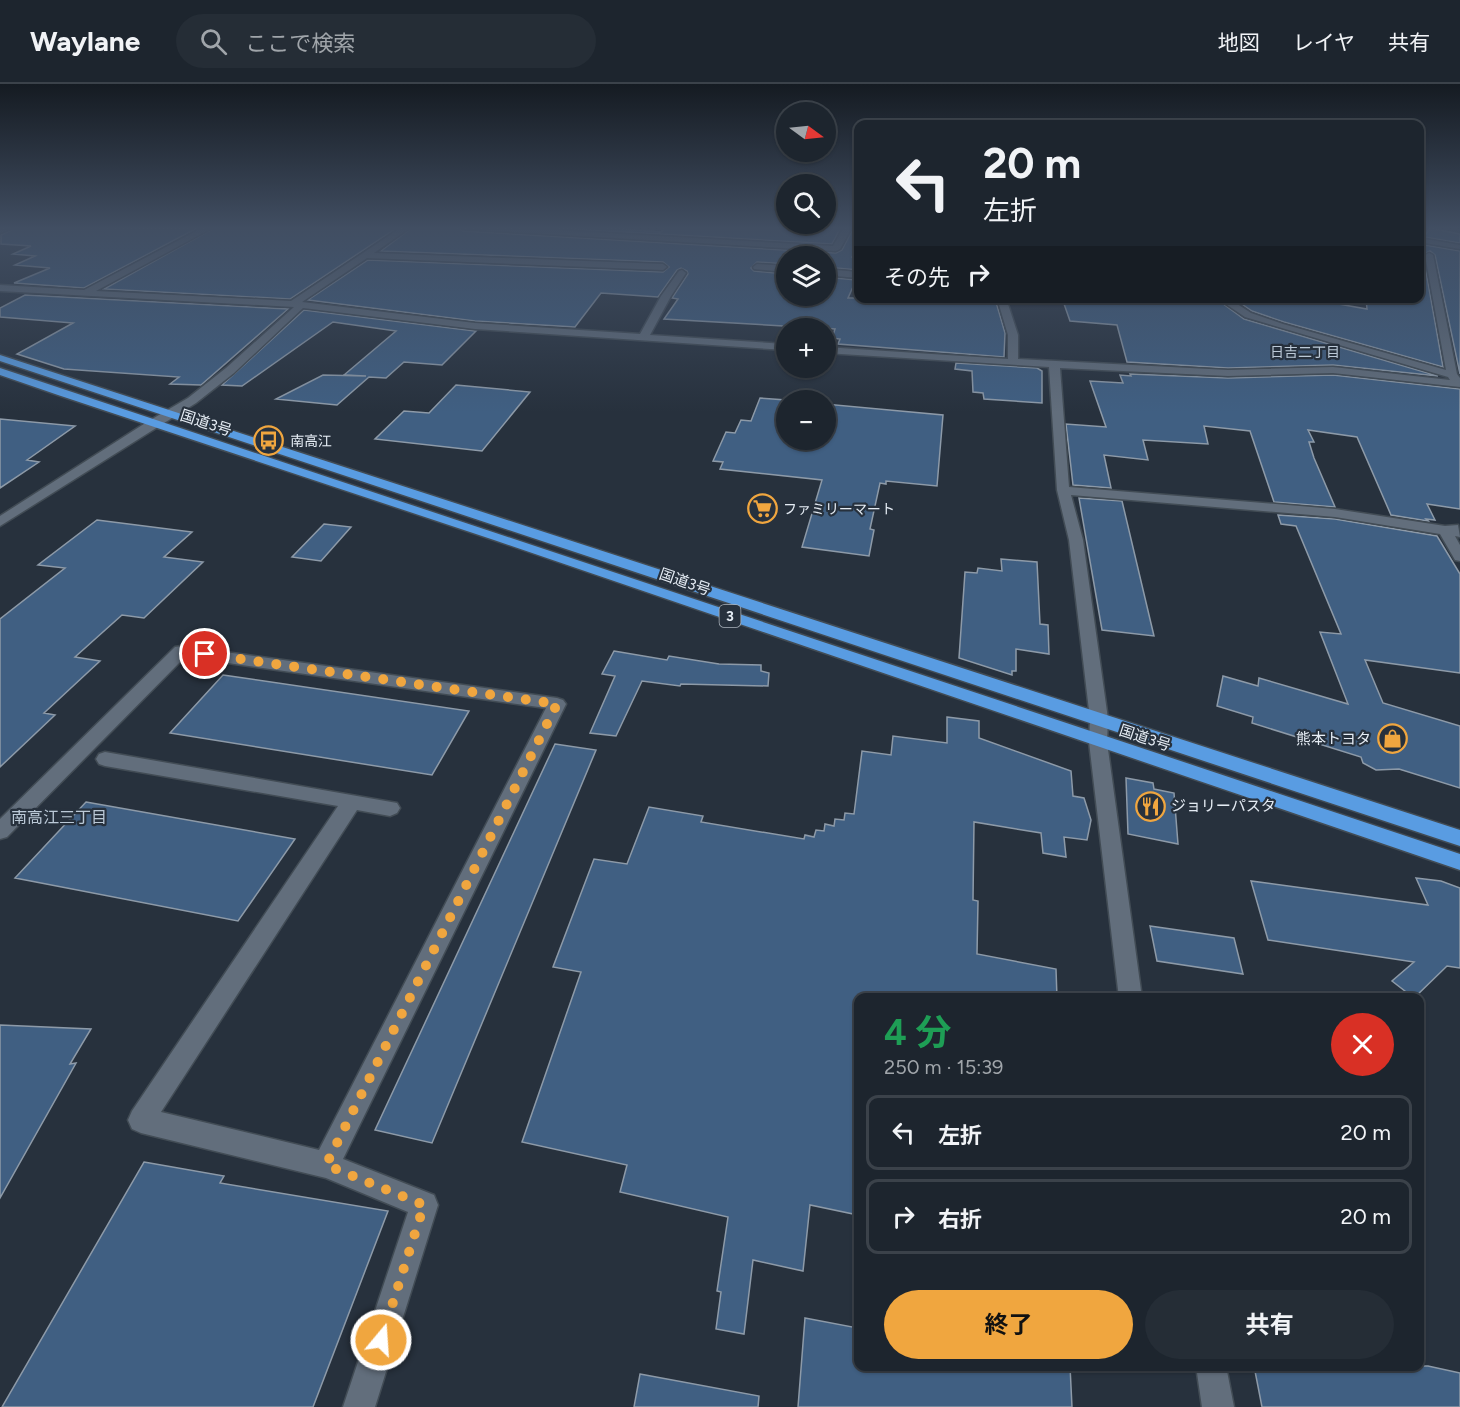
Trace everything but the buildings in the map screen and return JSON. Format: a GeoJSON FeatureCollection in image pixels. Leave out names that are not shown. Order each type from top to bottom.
{"type":"FeatureCollection","features":[{"type":"Feature","properties":{"kind":"highway","name":"国道3号"},"geometry":{"type":"LineString","coordinates":[[0,358],[175,413],[1460,838]]}},
{"type":"Feature","properties":{"kind":"highway","name":"国道3号"},"geometry":{"type":"LineString","coordinates":[[0,371],[151,424],[494,536],[1098,742],[1460,862]]}},
{"type":"Feature","properties":{"kind":"street"},"geometry":{"type":"LineString","coordinates":[[16,289],[297,305],[475,326],[776,346]]}},
{"type":"Feature","properties":{"kind":"street"},"geometry":{"type":"LineString","coordinates":[[87,292],[93,289]]}},
{"type":"Feature","properties":{"kind":"street"},"geometry":{"type":"LineString","coordinates":[[0,522],[151,424],[175,413],[232,367],[297,305],[319,289]]}},
{"type":"Feature","properties":{"kind":"street"},"geometry":{"type":"LineString","coordinates":[[643,338],[671,289]]}},
{"type":"Feature","properties":{"kind":"street"},"geometry":{"type":"LineString","coordinates":[[1436,289],[1457,381]]}},
{"type":"Feature","properties":{"kind":"street"},"geometry":{"type":"LineString","coordinates":[[1003,303],[1013,335],[1013,362]]}},
{"type":"Feature","properties":{"kind":"street"},"geometry":{"type":"LineString","coordinates":[[1229,303],[1248,315],[1280,326],[1457,381]]}},
{"type":"Feature","properties":{"kind":"street"},"geometry":{"type":"LineString","coordinates":[[836,351],[1228,373],[1333,370],[1457,381]]}},
{"type":"Feature","properties":{"kind":"street"},"geometry":{"type":"LineString","coordinates":[[1054,364],[1063,490],[1076,540],[1099,719],[1098,742],[1130,993]]}},
{"type":"Feature","properties":{"kind":"street"},"geometry":{"type":"LineString","coordinates":[[1063,490],[1335,513],[1460,533]]}},
{"type":"Feature","properties":{"kind":"street"},"geometry":{"type":"LineString","coordinates":[[1445,531],[1460,526]]}},
{"type":"Feature","properties":{"kind":"street"},"geometry":{"type":"LineString","coordinates":[[1445,531],[1460,557]]}},
{"type":"Feature","properties":{"kind":"street"},"geometry":{"type":"LineString","coordinates":[[0,831],[181,651],[557,704],[326,1165]]}},
{"type":"Feature","properties":{"kind":"street"},"geometry":{"type":"LineString","coordinates":[[105,759],[390,808]]}},
{"type":"Feature","properties":{"kind":"street"},"geometry":{"type":"LineString","coordinates":[[352,801],[141,1120],[326,1165],[424,1205],[359,1407]]}},
{"type":"Feature","properties":{"kind":"street"},"geometry":{"type":"LineString","coordinates":[[1212,1371],[1218,1407]]}},
{"type":"Feature","properties":{"kind":"place","name":"南高江"},"geometry":{"type":"Point","coordinates":[269,441]}},
{"type":"Feature","properties":{"kind":"place","name":"ファミリーマート"},"geometry":{"type":"Point","coordinates":[762,509]}},
{"type":"Feature","properties":{"kind":"place","name":"熊本トヨタ"},"geometry":{"type":"Point","coordinates":[1392,739]}},
{"type":"Feature","properties":{"kind":"place","name":"ジョリーパスタ"},"geometry":{"type":"Point","coordinates":[1150,806]}},
{"type":"Feature","properties":{"kind":"district","name":"日吉二丁目"},"geometry":{"type":"Point","coordinates":[1305,352]}},
{"type":"Feature","properties":{"kind":"district","name":"南高江三丁目"},"geometry":{"type":"Point","coordinates":[59,817]}},
{"type":"Feature","properties":{"kind":"route"},"geometry":{"type":"LineString","coordinates":[[205,654],[557,704],[326,1165],[424,1205],[381,1340]]}}]}
